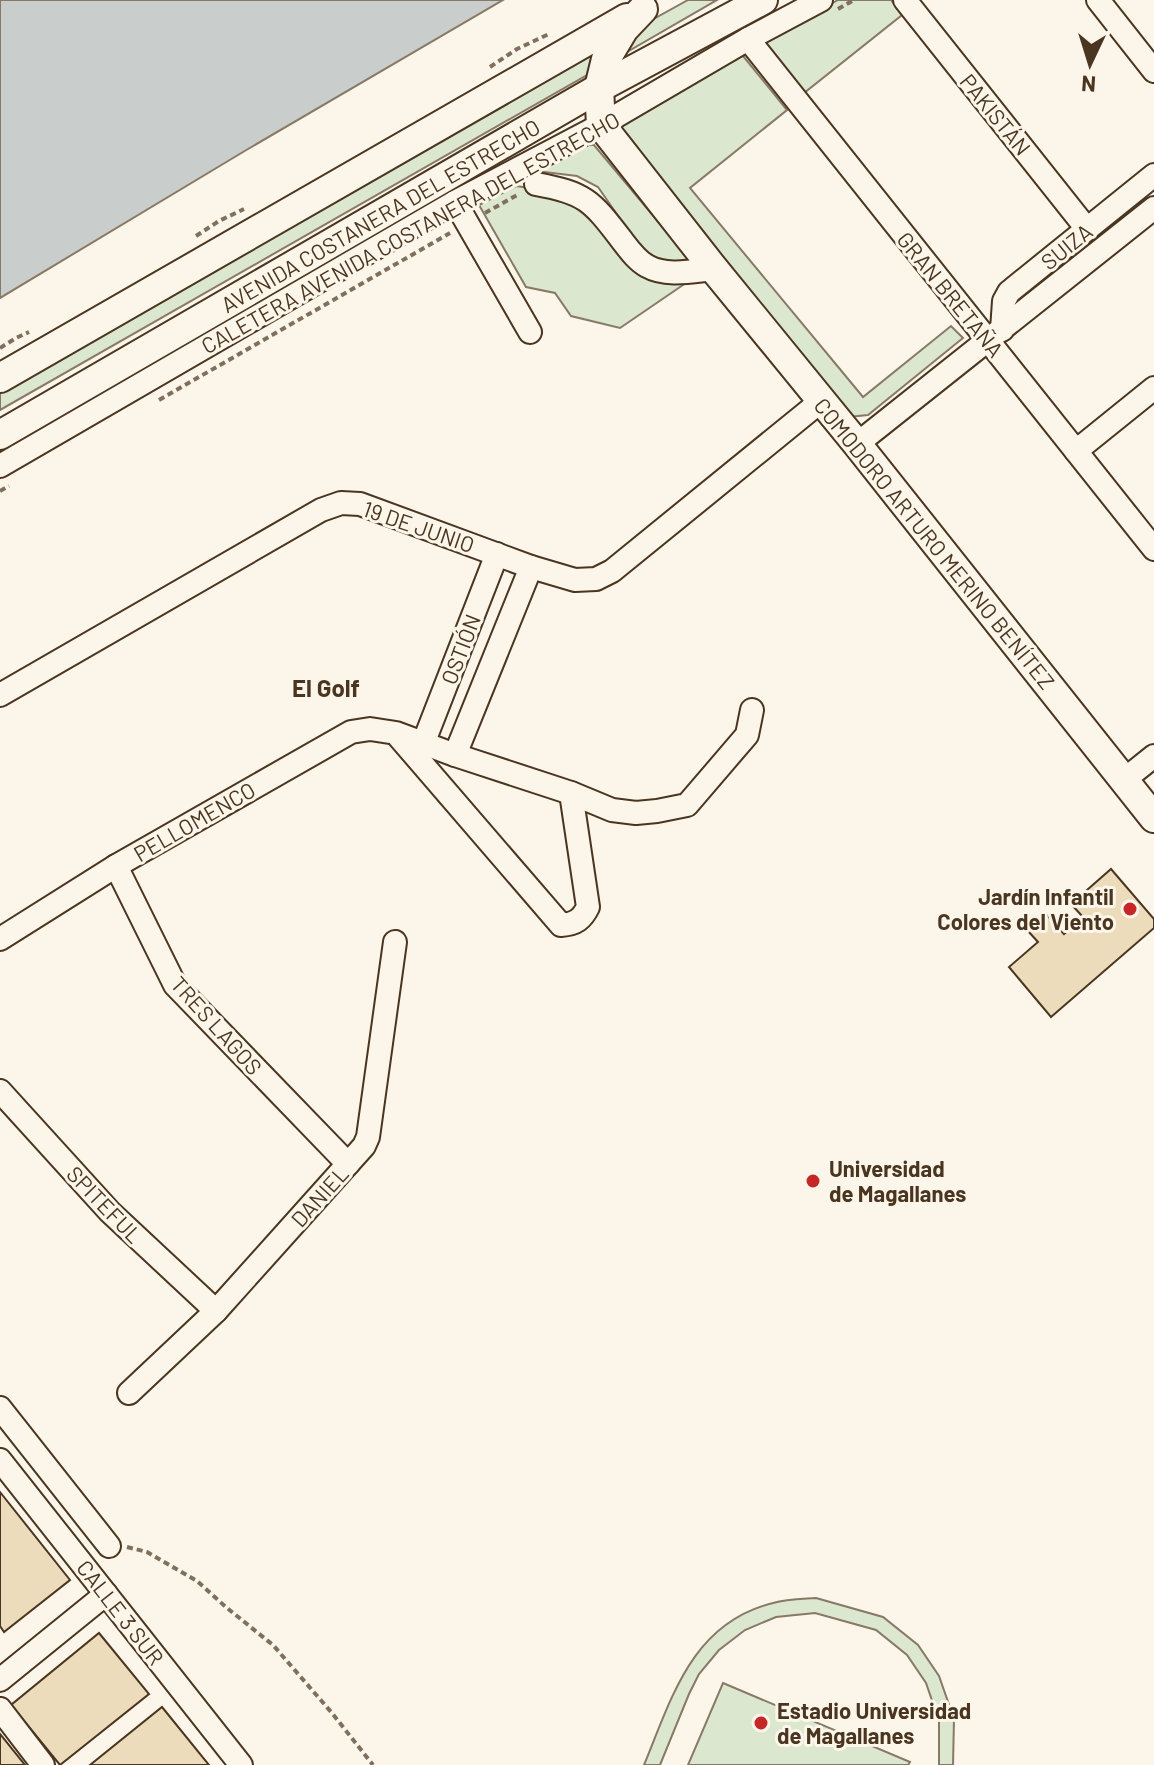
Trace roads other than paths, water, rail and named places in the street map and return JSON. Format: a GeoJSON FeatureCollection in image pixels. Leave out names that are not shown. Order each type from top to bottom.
{"type":"FeatureCollection","features":[{"type":"Feature","properties":{"kind":"main road","name":"AVENIDA COSTANERA DEL ESTRECHO"},"geometry":{"type":"LineString","coordinates":[[1,434],[599,88],[763,0]]}},
{"type":"Feature","properties":{"kind":"main road"},"geometry":{"type":"LineString","coordinates":[[601,125],[599,88],[610,49],[624,29],[651,5]]}},
{"type":"Feature","properties":{"kind":"main road"},"geometry":{"type":"LineString","coordinates":[[0,378],[651,5]]}},
{"type":"Feature","properties":{"kind":"main road","name":"COMODORO ARTURO MERINO BENÍTEZ"},"geometry":{"type":"LineString","coordinates":[[601,125],[1154,818]]}},
{"type":"Feature","properties":{"kind":"street","name":"PAKISTÁN"},"geometry":{"type":"LineString","coordinates":[[905,0],[1087,229]]}},
{"type":"Feature","properties":{"kind":"street"},"geometry":{"type":"LineString","coordinates":[[1098,0],[1154,71]]}},
{"type":"Feature","properties":{"kind":"street","name":"CALETERA AVENIDA COSTANERA DEL ESTRECHO"},"geometry":{"type":"LineString","coordinates":[[7,475],[455,202],[601,125],[748,39],[825,7]]}},
{"type":"Feature","properties":{"kind":"street","name":"GRAN BRETAÑA"},"geometry":{"type":"LineString","coordinates":[[748,39],[995,335],[1076,451],[1154,549]]}},
{"type":"Feature","properties":{"kind":"street","name":"SUIZA"},"geometry":{"type":"LineString","coordinates":[[995,335],[1009,292],[1154,175]]}},
{"type":"Feature","properties":{"kind":"street"},"geometry":{"type":"LineString","coordinates":[[536,184],[572,192],[589,201],[646,266],[667,273],[714,269]]}},
{"type":"Feature","properties":{"kind":"street"},"geometry":{"type":"LineString","coordinates":[[455,202],[530,332]]}},
{"type":"Feature","properties":{"kind":"street","name":"SUIZA"},"geometry":{"type":"LineString","coordinates":[[857,444],[1154,208]]}},
{"type":"Feature","properties":{"kind":"street"},"geometry":{"type":"LineString","coordinates":[[1076,451],[1154,388]]}},
{"type":"Feature","properties":{"kind":"street","name":"19 DE JUNIO"},"geometry":{"type":"LineString","coordinates":[[0,695],[330,505],[360,504],[531,567],[575,580],[596,579],[604,576],[821,401]]}},
{"type":"Feature","properties":{"kind":"street","name":"OSTIÓN"},"geometry":{"type":"LineString","coordinates":[[423,744],[497,554]]}},
{"type":"Feature","properties":{"kind":"street","name":"OSTIÓN"},"geometry":{"type":"LineString","coordinates":[[455,755],[531,567]]}},
{"type":"Feature","properties":{"kind":"street","name":"PELLOMENCO"},"geometry":{"type":"LineString","coordinates":[[0,939],[116,866],[351,732],[370,729],[396,733],[612,810],[636,813],[687,805],[747,735],[752,710]]}},
{"type":"Feature","properties":{"kind":"street"},"geometry":{"type":"LineString","coordinates":[[396,733],[561,925],[582,919],[588,907],[571,793]]}},
{"type":"Feature","properties":{"kind":"street"},"geometry":{"type":"LineString","coordinates":[[1124,780],[1154,756]]}},
{"type":"Feature","properties":{"kind":"street","name":"TRES LAGOS"},"geometry":{"type":"LineString","coordinates":[[116,866],[175,985],[348,1164]]}},
{"type":"Feature","properties":{"kind":"street","name":"DANIEL"},"geometry":{"type":"LineString","coordinates":[[129,1393],[216,1311],[364,1146],[368,1137],[395,942]]}},
{"type":"Feature","properties":{"kind":"street","name":"SPITEFUL"},"geometry":{"type":"LineString","coordinates":[[0,1091],[110,1212],[216,1311]]}},
{"type":"Feature","properties":{"kind":"street"},"geometry":{"type":"LineString","coordinates":[[0,1408],[109,1546]]}},
{"type":"Feature","properties":{"kind":"street","name":"CALLE 3 SUR"},"geometry":{"type":"LineString","coordinates":[[0,1460],[241,1765]]}},
{"type":"Feature","properties":{"kind":"street"},"geometry":{"type":"LineString","coordinates":[[0,1680],[106,1594]]}},
{"type":"Feature","properties":{"kind":"street"},"geometry":{"type":"LineString","coordinates":[[0,1709],[43,1765]]}},
{"type":"Feature","properties":{"kind":"place","name":"Jardín Infantil Colores del Viento"},"geometry":{"type":"Point","coordinates":[1130,909]}},
{"type":"Feature","properties":{"kind":"place","name":"Universidad de Magallanes"},"geometry":{"type":"Point","coordinates":[813,1181]}},
{"type":"Feature","properties":{"kind":"place","name":"Estadio Universidad de Magallanes"},"geometry":{"type":"Point","coordinates":[761,1723]}},
{"type":"Feature","properties":{"kind":"district","name":"El Golf"},"geometry":{"type":"Point","coordinates":[326,687]}}]}
